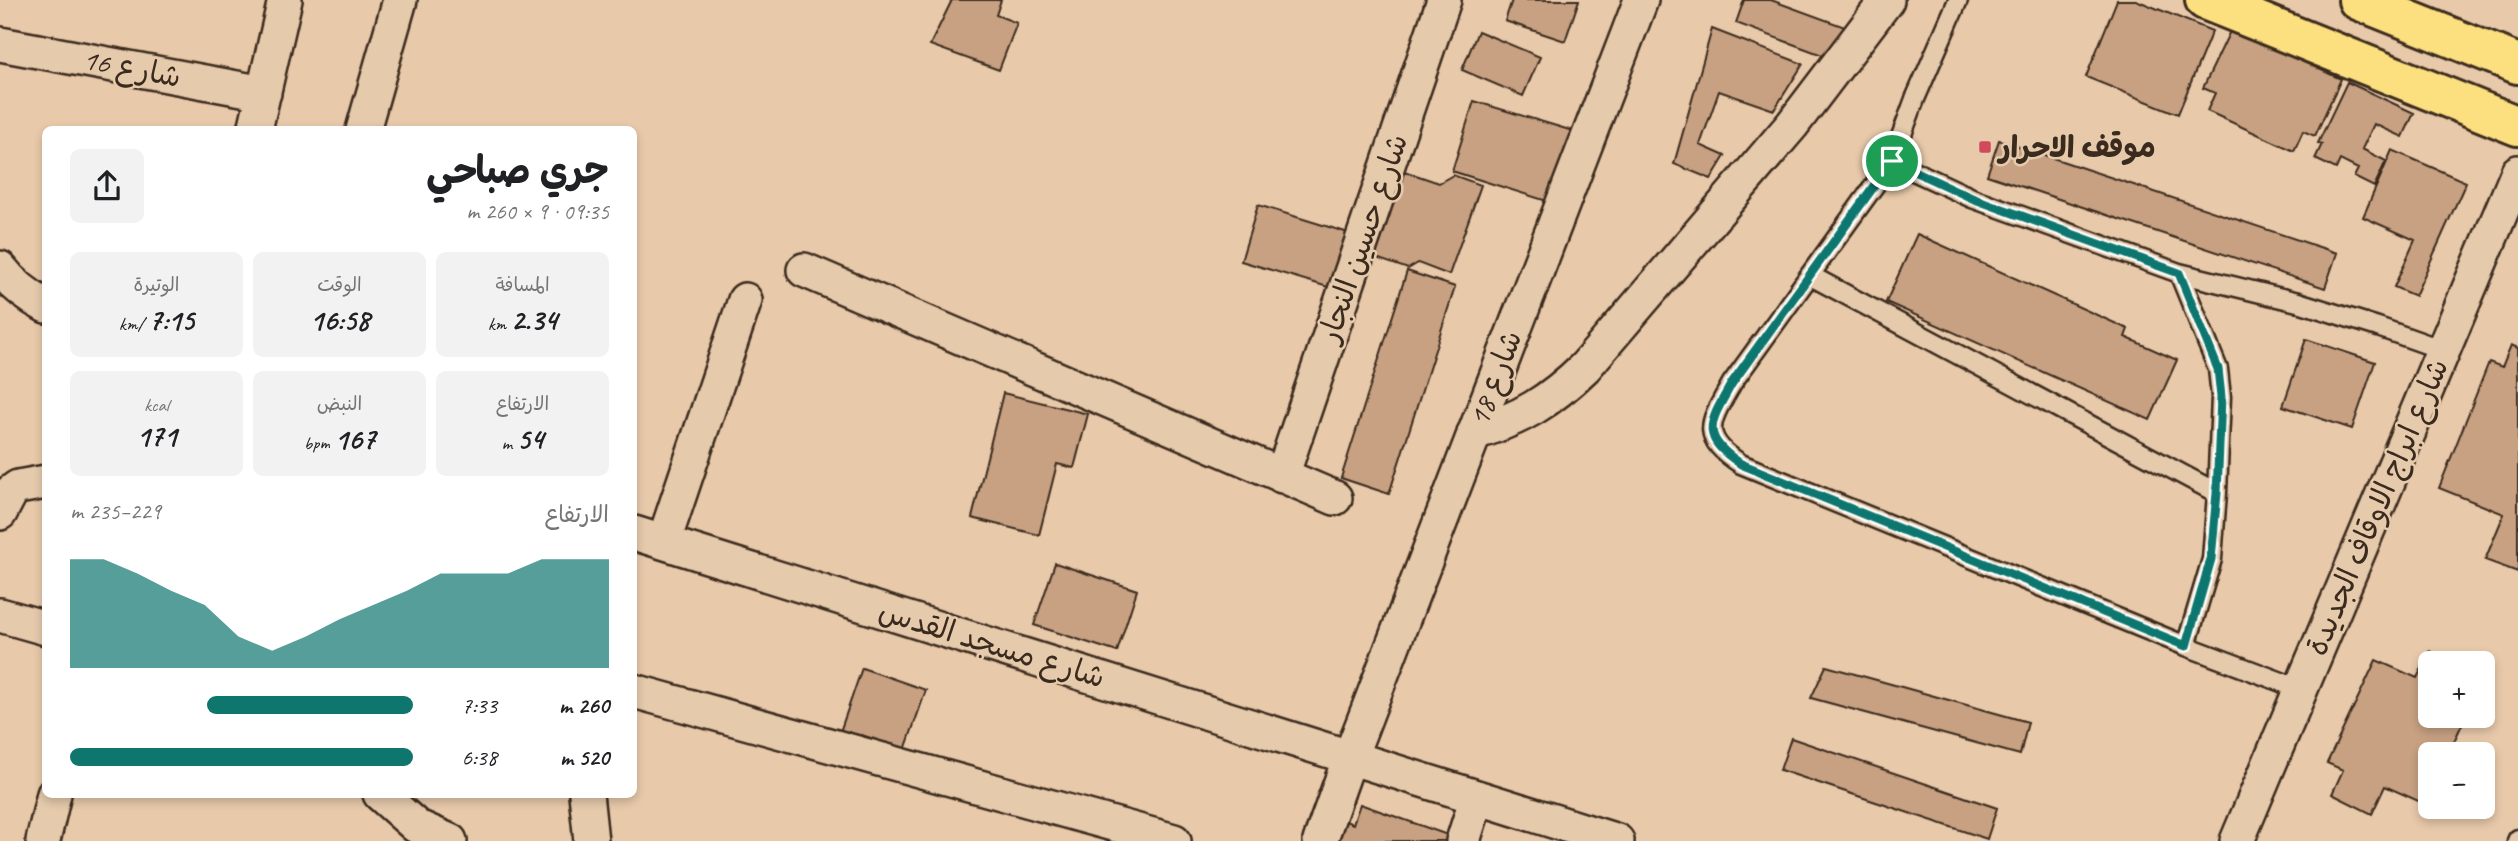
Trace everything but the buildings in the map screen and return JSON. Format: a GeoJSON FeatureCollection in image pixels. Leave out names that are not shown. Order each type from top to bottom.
{"type":"FeatureCollection","features":[{"type":"Feature","properties":{"kind":"highway"},"geometry":{"type":"LineString","coordinates":[[2205,0],[2518,126]]}},
{"type":"Feature","properties":{"kind":"highway"},"geometry":{"type":"LineString","coordinates":[[2358,0],[2518,64]]}},
{"type":"Feature","properties":{"kind":"street"},"geometry":{"type":"LineString","coordinates":[[256,126],[285,0]]}},
{"type":"Feature","properties":{"kind":"street"},"geometry":{"type":"LineString","coordinates":[[364,126],[400,0]]}},
{"type":"Feature","properties":{"kind":"street","name":"شارع حسين النجار"},"geometry":{"type":"LineString","coordinates":[[1282,475],[1444,0]]}},
{"type":"Feature","properties":{"kind":"street","name":"شارع 18"},"geometry":{"type":"LineString","coordinates":[[1320,841],[1641,0]]}},
{"type":"Feature","properties":{"kind":"street"},"geometry":{"type":"LineString","coordinates":[[1474,433],[1506,424],[1535,409],[1562,390],[1585,367],[1792,125],[1887,0]]}},
{"type":"Feature","properties":{"kind":"street","name":"شارع 16"},"geometry":{"type":"LineString","coordinates":[[0,44],[264,93]]}},
{"type":"Feature","properties":{"kind":"street","name":"شارع ابراج الاوقاف الجديدة"},"geometry":{"type":"LineString","coordinates":[[2236,841],[2518,172]]}},
{"type":"Feature","properties":{"kind":"street"},"geometry":{"type":"LineString","coordinates":[[0,268],[26,295],[42,304]]}},
{"type":"Feature","properties":{"kind":"street"},"geometry":{"type":"LineString","coordinates":[[804,270],[1335,498]]}},
{"type":"Feature","properties":{"kind":"street"},"geometry":{"type":"LineString","coordinates":[[649,537],[745,300]]}},
{"type":"Feature","properties":{"kind":"street"},"geometry":{"type":"LineString","coordinates":[[0,513],[11,492],[18,487],[42,483]]}},
{"type":"Feature","properties":{"kind":"street","name":"شارع مسجد القدس"},"geometry":{"type":"LineString","coordinates":[[649,537],[1617,841]]}},
{"type":"Feature","properties":{"kind":"street"},"geometry":{"type":"LineString","coordinates":[[0,615],[42,627]]}},
{"type":"Feature","properties":{"kind":"street"},"geometry":{"type":"LineString","coordinates":[[637,692],[1174,841]]}},
{"type":"Feature","properties":{"kind":"street"},"geometry":{"type":"LineString","coordinates":[[1463,841],[1477,797]]}},
{"type":"Feature","properties":{"kind":"street"},"geometry":{"type":"LineString","coordinates":[[43,841],[53,798]]}},
{"type":"Feature","properties":{"kind":"street"},"geometry":{"type":"LineString","coordinates":[[384,798],[416,826],[450,841]]}},
{"type":"Feature","properties":{"kind":"street"},"geometry":{"type":"LineString","coordinates":[[586,798],[591,841]]}},
{"type":"Feature","properties":{"kind":"lane"},"geometry":{"type":"LineString","coordinates":[[1958,0],[1915,99],[1892,161],[1732,383],[1712,420],[1715,442],[1723,452],[1741,464],[2186,646],[2300,689]]}},
{"type":"Feature","properties":{"kind":"lane"},"geometry":{"type":"LineString","coordinates":[[1892,161],[1972,198],[2179,273],[2298,302],[2443,350]]}},
{"type":"Feature","properties":{"kind":"lane"},"geometry":{"type":"LineString","coordinates":[[2179,273],[2218,369],[2221,397],[2211,559],[2186,646]]}},
{"type":"Feature","properties":{"kind":"lane"},"geometry":{"type":"LineString","coordinates":[[1811,276],[2217,493]]}},
{"type":"Feature","properties":{"kind":"place","name":"موقف الاحرار"},"geometry":{"type":"Point","coordinates":[1985,147]}},
{"type":"Feature","properties":{"kind":"route"},"geometry":{"type":"LineString","coordinates":[[1892,161],[1972,198],[2179,273],[2218,369],[2221,397],[2211,559],[2186,646],[1741,464],[1723,452],[1715,442],[1712,420],[1732,383],[1892,161]]}}]}
